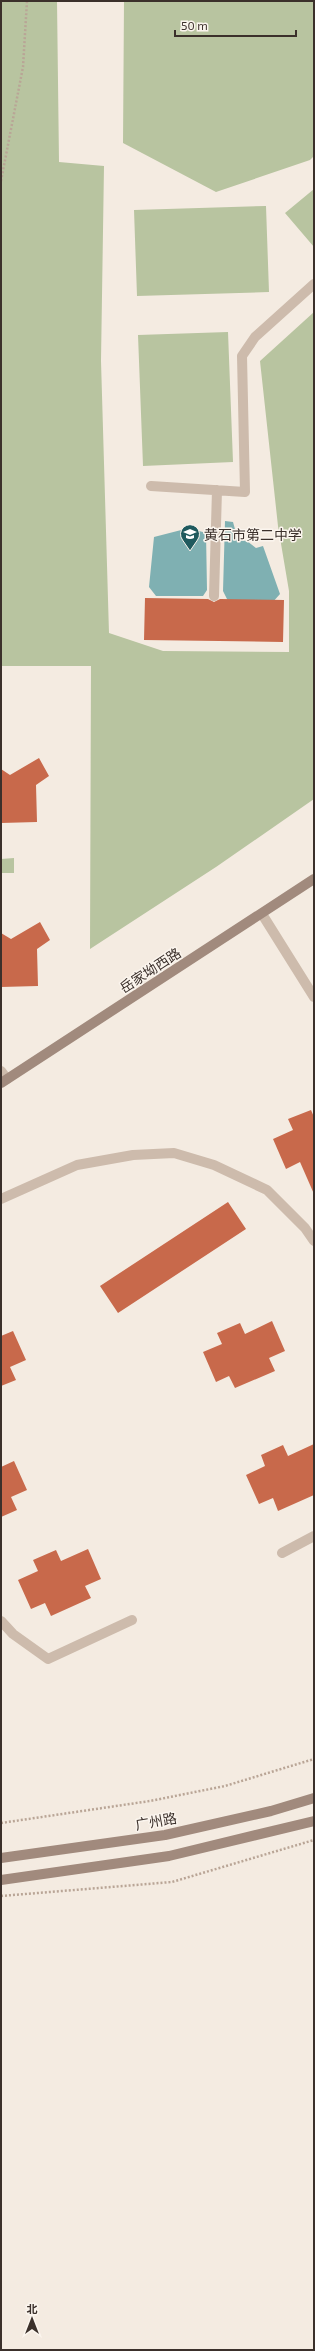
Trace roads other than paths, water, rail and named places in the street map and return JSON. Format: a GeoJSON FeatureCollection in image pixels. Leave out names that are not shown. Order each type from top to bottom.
{"type":"FeatureCollection","features":[{"type":"Feature","properties":{"kind":"main road","name":"岳家坳西路"},"geometry":{"type":"LineString","coordinates":[[4,1082],[314,879]]}},
{"type":"Feature","properties":{"kind":"main road","name":"广州路"},"geometry":{"type":"LineString","coordinates":[[1,1858],[164,1835],[271,1811],[314,1798]]}},
{"type":"Feature","properties":{"kind":"main road"},"geometry":{"type":"LineString","coordinates":[[1,1880],[169,1856],[314,1821]]}},
{"type":"Feature","properties":{"kind":"street"},"geometry":{"type":"LineString","coordinates":[[151,486],[245,492],[242,356],[255,337],[314,284]]}},
{"type":"Feature","properties":{"kind":"street"},"geometry":{"type":"LineString","coordinates":[[214,596],[217,490]]}},
{"type":"Feature","properties":{"kind":"street"},"geometry":{"type":"LineString","coordinates":[[262,914],[314,997]]}},
{"type":"Feature","properties":{"kind":"street"},"geometry":{"type":"LineString","coordinates":[[1,1071],[4,1082]]}},
{"type":"Feature","properties":{"kind":"street"},"geometry":{"type":"LineString","coordinates":[[1,1199],[77,1164],[133,1155],[174,1153],[214,1164],[267,1190],[305,1228],[314,1241]]}},
{"type":"Feature","properties":{"kind":"street"},"geometry":{"type":"LineString","coordinates":[[282,1553],[314,1536]]}},
{"type":"Feature","properties":{"kind":"street"},"geometry":{"type":"LineString","coordinates":[[1,1621],[14,1634],[48,1659],[132,1620]]}},
{"type":"Feature","properties":{"kind":"water"},"geometry":{"type":"Polygon","coordinates":[[[225,521],[233,522],[238,540],[247,541],[256,548],[263,546],[280,594],[272,603],[229,603],[223,591],[225,521]]]}},
{"type":"Feature","properties":{"kind":"water"},"geometry":{"type":"Polygon","coordinates":[[[189,528],[206,533],[207,590],[203,596],[156,596],[149,587],[154,537],[189,528]]]}},
{"type":"Feature","properties":{"kind":"place","name":"黄石市第二中学"},"geometry":{"type":"Point","coordinates":[190,551]}}]}
